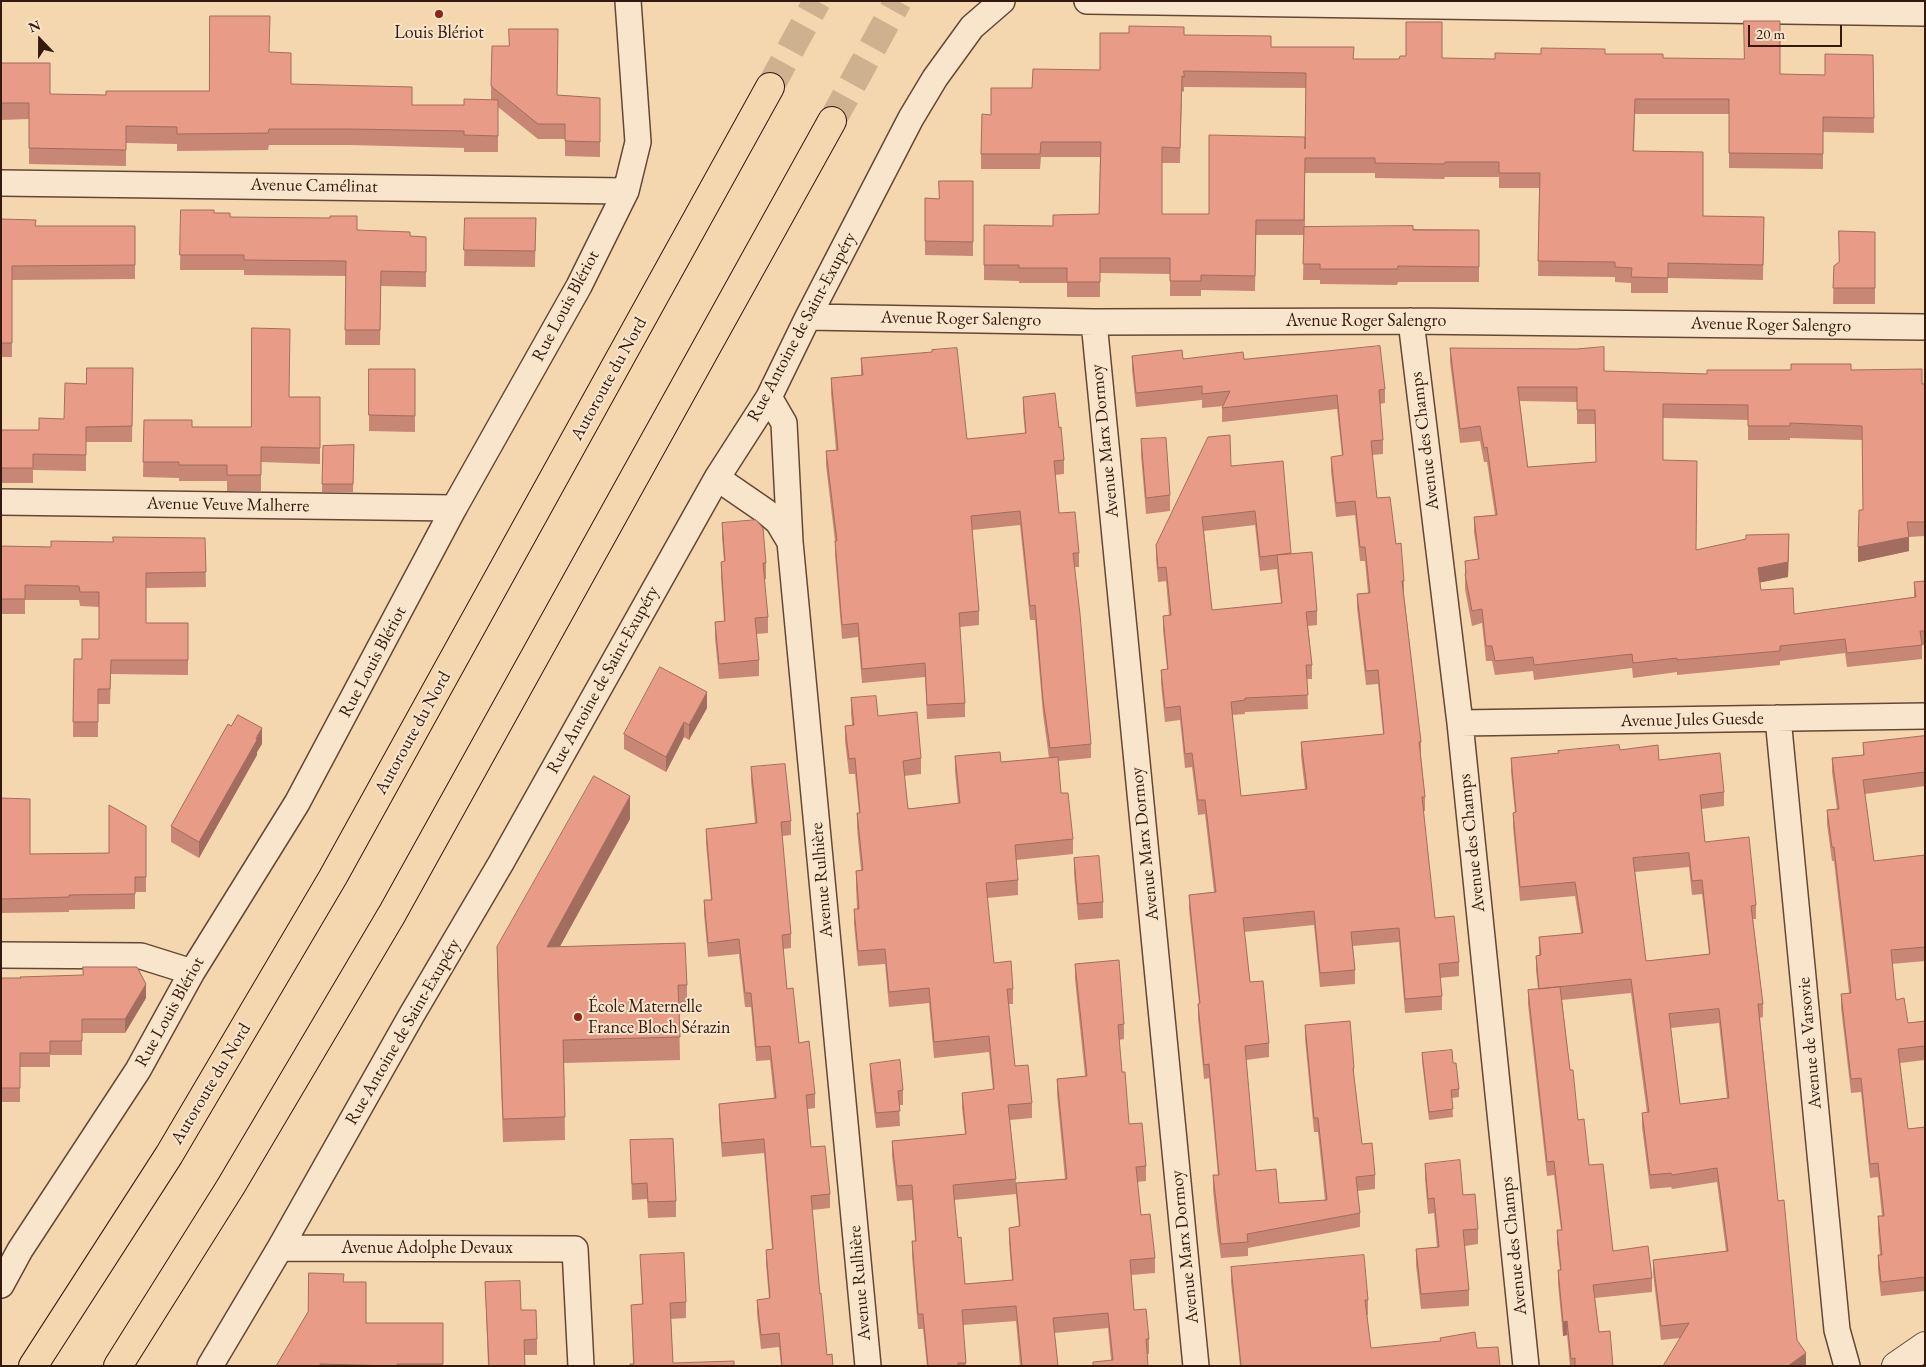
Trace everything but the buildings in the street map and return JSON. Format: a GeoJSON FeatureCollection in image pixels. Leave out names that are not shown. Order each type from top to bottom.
{"type":"FeatureCollection","features":[{"type":"Feature","properties":{"kind":"highway","name":"Autoroute du Nord"},"geometry":{"type":"LineString","coordinates":[[33,1366],[169,1155],[334,877],[770,87]]}},
{"type":"Feature","properties":{"kind":"highway"},"geometry":{"type":"LineString","coordinates":[[118,1366],[231,1186],[392,914],[832,121]]}},
{"type":"Feature","properties":{"kind":"street","name":"Rue Louis Blériot"},"geometry":{"type":"LineString","coordinates":[[1,1285],[11,1250],[138,1070],[192,972],[297,803],[454,508],[579,286],[626,190],[638,142],[628,1]]}},
{"type":"Feature","properties":{"kind":"street","name":"Rue Antoine de Saint-Exupéry"},"geometry":{"type":"LineString","coordinates":[[210,1366],[280,1248],[411,1016],[501,863],[717,478],[769,397],[907,127],[936,78],[972,27],[1002,1]]}},
{"type":"Feature","properties":{"kind":"street"},"geometry":{"type":"LineString","coordinates":[[1087,1],[1925,13]]}},
{"type":"Feature","properties":{"kind":"street","name":"Avenue Camélinat"},"geometry":{"type":"LineString","coordinates":[[1,182],[626,190]]}},
{"type":"Feature","properties":{"kind":"street","name":"Avenue Roger Salengro"},"geometry":{"type":"LineString","coordinates":[[808,318],[1094,322],[1411,321],[1925,327]]}},
{"type":"Feature","properties":{"kind":"street","name":"Avenue des Champs"},"geometry":{"type":"LineString","coordinates":[[1411,321],[1460,723],[1526,1366]]}},
{"type":"Feature","properties":{"kind":"street","name":"Avenue Marx Dormoy"},"geometry":{"type":"LineString","coordinates":[[1094,322],[1196,1366]]}},
{"type":"Feature","properties":{"kind":"street","name":"Avenue Rulhière"},"geometry":{"type":"LineString","coordinates":[[769,397],[784,423],[790,542],[868,1366]]}},
{"type":"Feature","properties":{"kind":"street"},"geometry":{"type":"LineString","coordinates":[[717,478],[778,522],[790,542]]}},
{"type":"Feature","properties":{"kind":"street","name":"Avenue Veuve Malherre"},"geometry":{"type":"LineString","coordinates":[[1,502],[454,508]]}},
{"type":"Feature","properties":{"kind":"street","name":"Avenue Jules Guesde"},"geometry":{"type":"LineString","coordinates":[[1460,723],[1925,716]]}},
{"type":"Feature","properties":{"kind":"street","name":"Avenue de Varsovie"},"geometry":{"type":"LineString","coordinates":[[1778,718],[1837,1330],[1847,1366]]}},
{"type":"Feature","properties":{"kind":"street"},"geometry":{"type":"LineString","coordinates":[[1,955],[141,956],[192,972]]}},
{"type":"Feature","properties":{"kind":"street","name":"Avenue Adolphe Devaux"},"geometry":{"type":"LineString","coordinates":[[280,1248],[575,1249],[581,1366]]}},
{"type":"Feature","properties":{"kind":"street"},"geometry":{"type":"LineString","coordinates":[[1896,1366],[1925,1346]]}},
{"type":"Feature","properties":{"kind":"tunnel"},"geometry":{"type":"LineString","coordinates":[[770,87],[817,1]]}},
{"type":"Feature","properties":{"kind":"tunnel"},"geometry":{"type":"LineString","coordinates":[[832,121],[898,1]]}},
{"type":"Feature","properties":{"kind":"place","name":"Louis Blériot"},"geometry":{"type":"Point","coordinates":[439,14]}},
{"type":"Feature","properties":{"kind":"place","name":"École Maternelle France Bloch Sérazin"},"geometry":{"type":"Point","coordinates":[578,1017]}}]}
